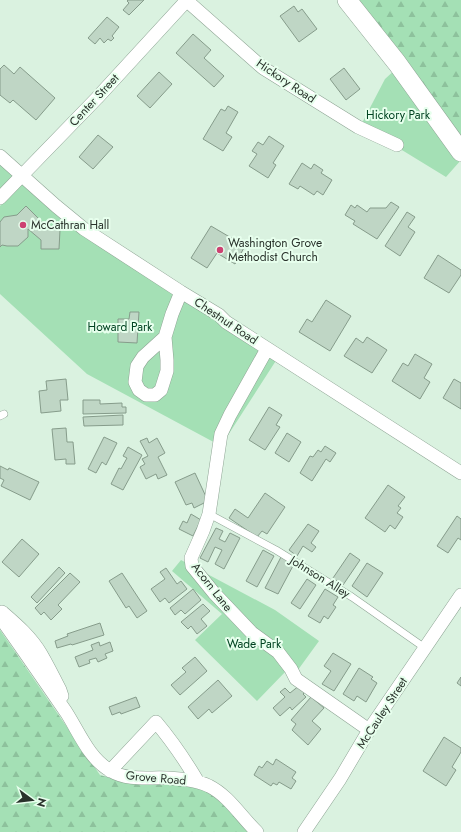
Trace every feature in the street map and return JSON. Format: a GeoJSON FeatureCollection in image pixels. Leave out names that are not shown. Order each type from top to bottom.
{"type":"FeatureCollection","features":[{"type":"Feature","properties":{"kind":"street","name":"Hickory Road"},"geometry":{"type":"LineString","coordinates":[[187,0],[263,68],[358,127],[397,145]]}},
{"type":"Feature","properties":{"kind":"street","name":"Center Street"},"geometry":{"type":"LineString","coordinates":[[0,198],[97,98],[187,0]]}},
{"type":"Feature","properties":{"kind":"street"},"geometry":{"type":"LineString","coordinates":[[347,0],[397,63],[461,152]]}},
{"type":"Feature","properties":{"kind":"street","name":"Chestnut Road"},"geometry":{"type":"LineString","coordinates":[[0,156],[84,229],[219,315],[226,322],[267,349],[461,473]]}},
{"type":"Feature","properties":{"kind":"street"},"geometry":{"type":"LineString","coordinates":[[165,337],[181,292]]}},
{"type":"Feature","properties":{"kind":"street","name":"Acorn Lane"},"geometry":{"type":"LineString","coordinates":[[267,349],[221,434],[209,514],[191,558],[192,566],[214,593],[243,624],[252,633],[278,652],[291,669],[296,679],[369,730]]}},
{"type":"Feature","properties":{"kind":"street","name":"McCauley Street"},"geometry":{"type":"LineString","coordinates":[[304,832],[340,779],[369,730],[461,595]]}},
{"type":"Feature","properties":{"kind":"street","name":"Grove Road"},"geometry":{"type":"LineString","coordinates":[[0,610],[18,625],[40,653],[60,690],[67,713]]}},
{"type":"Feature","properties":{"kind":"street","name":"Grove Road"},"geometry":{"type":"LineString","coordinates":[[0,617],[67,713],[91,754],[99,762],[110,771],[119,775],[145,778],[167,778],[198,782],[210,787],[224,796],[257,832]]}},
{"type":"Feature","properties":{"kind":"street"},"geometry":{"type":"LineString","coordinates":[[110,771],[156,722],[180,752],[198,782]]}},
{"type":"Feature","properties":{"kind":"lane","name":"Johnson Alley"},"geometry":{"type":"LineString","coordinates":[[209,514],[276,550],[352,597],[425,648]]}},
{"type":"Feature","properties":{"kind":"green space"},"geometry":{"type":"Polygon","coordinates":[[[357,0],[461,0],[461,136],[368,14],[357,0]]]}},
{"type":"Feature","properties":{"kind":"green space","name":"Hickory Park"},"geometry":{"type":"Polygon","coordinates":[[[397,68],[461,160],[446,177],[361,125],[385,79],[397,68]]]}},
{"type":"Feature","properties":{"kind":"green space"},"geometry":{"type":"Polygon","coordinates":[[[0,159],[15,173],[0,190],[0,159]]]}},
{"type":"Feature","properties":{"kind":"green space","name":"Howard Park"},"geometry":{"type":"Polygon","coordinates":[[[24,180],[277,359],[221,446],[87,374],[0,294],[0,206],[24,180]]]}},
{"type":"Feature","properties":{"kind":"green space","name":"Wade Park"},"geometry":{"type":"Polygon","coordinates":[[[181,560],[275,610],[319,641],[295,674],[287,670],[257,701],[195,640],[222,614],[172,571],[181,560]]]}},
{"type":"Feature","properties":{"kind":"green space"},"geometry":{"type":"Polygon","coordinates":[[[0,630],[100,775],[131,784],[176,782],[208,790],[251,832],[0,832],[0,630]]]}},
{"type":"Feature","properties":{"kind":"building"},"geometry":{"type":"Polygon","coordinates":[[[144,0],[129,15],[123,10],[129,3],[127,1],[144,0]]]}},
{"type":"Feature","properties":{"kind":"building"},"geometry":{"type":"Polygon","coordinates":[[[294,6],[298,12],[302,9],[317,29],[299,42],[280,16],[294,6]]]}},
{"type":"Feature","properties":{"kind":"building"},"geometry":{"type":"Polygon","coordinates":[[[107,17],[119,27],[112,36],[114,38],[111,41],[108,39],[104,43],[100,38],[95,44],[88,38],[107,17]]]}},
{"type":"Feature","properties":{"kind":"building"},"geometry":{"type":"Polygon","coordinates":[[[193,34],[211,50],[204,58],[224,76],[214,87],[176,53],[193,34]]]}},
{"type":"Feature","properties":{"kind":"building"},"geometry":{"type":"Polygon","coordinates":[[[4,65],[14,74],[20,67],[55,98],[36,120],[13,100],[10,103],[0,95],[0,69],[4,65]]]}},
{"type":"Feature","properties":{"kind":"building"},"geometry":{"type":"Polygon","coordinates":[[[344,68],[360,89],[346,100],[330,79],[344,68]]]}},
{"type":"Feature","properties":{"kind":"building"},"geometry":{"type":"Polygon","coordinates":[[[159,72],[172,84],[150,108],[137,96],[159,72]]]}},
{"type":"Feature","properties":{"kind":"building"},"geometry":{"type":"Polygon","coordinates":[[[228,106],[238,112],[226,133],[232,137],[223,151],[203,139],[221,109],[225,111],[228,106]]]}},
{"type":"Feature","properties":{"kind":"building"},"geometry":{"type":"Polygon","coordinates":[[[98,135],[113,147],[93,169],[79,157],[98,135]]]}},
{"type":"Feature","properties":{"kind":"building"},"geometry":{"type":"Polygon","coordinates":[[[269,136],[284,146],[273,163],[276,165],[268,178],[249,166],[257,154],[252,151],[258,142],[263,145],[269,136]]]}},
{"type":"Feature","properties":{"kind":"building"},"geometry":{"type":"Polygon","coordinates":[[[302,163],[311,169],[314,164],[323,170],[321,173],[332,180],[323,195],[317,191],[314,195],[300,186],[298,189],[289,184],[302,163]]]}},
{"type":"Feature","properties":{"kind":"building"},"geometry":{"type":"Polygon","coordinates":[[[391,202],[399,207],[377,239],[353,224],[355,221],[345,215],[351,205],[355,208],[357,205],[367,212],[370,208],[386,208],[391,202]]]}},
{"type":"Feature","properties":{"kind":"building","name":"McCathran Hall"},"geometry":{"type":"Polygon","coordinates":[[[26,206],[49,229],[60,230],[59,249],[41,249],[41,240],[28,229],[28,237],[18,246],[2,245],[0,247],[0,222],[4,217],[17,215],[26,206]]]}},
{"type":"Feature","properties":{"kind":"building"},"geometry":{"type":"Polygon","coordinates":[[[407,212],[415,217],[408,227],[415,232],[400,256],[385,246],[407,212]]]}},
{"type":"Feature","properties":{"kind":"building","name":"Washington Grove Methodist Church"},"geometry":{"type":"Polygon","coordinates":[[[211,226],[245,246],[235,264],[217,253],[207,268],[191,258],[211,226]]]}},
{"type":"Feature","properties":{"kind":"building"},"geometry":{"type":"Polygon","coordinates":[[[438,255],[461,270],[461,275],[449,293],[424,278],[438,255]]]}},
{"type":"Feature","properties":{"kind":"building"},"geometry":{"type":"Polygon","coordinates":[[[326,300],[351,316],[330,351],[299,332],[307,319],[312,322],[326,300]]]}},
{"type":"Feature","properties":{"kind":"building"},"geometry":{"type":"Polygon","coordinates":[[[130,312],[139,312],[137,343],[118,342],[118,319],[129,319],[130,312]]]}},
{"type":"Feature","properties":{"kind":"building"},"geometry":{"type":"Polygon","coordinates":[[[367,337],[387,350],[372,373],[344,356],[356,338],[363,343],[367,337]]]}},
{"type":"Feature","properties":{"kind":"building"},"geometry":{"type":"Polygon","coordinates":[[[415,354],[432,364],[424,378],[430,382],[420,399],[392,381],[403,363],[408,366],[415,354]]]}},
{"type":"Feature","properties":{"kind":"building"},"geometry":{"type":"Polygon","coordinates":[[[66,379],[68,400],[60,400],[61,411],[41,413],[39,391],[47,390],[46,381],[66,379]]]}},
{"type":"Feature","properties":{"kind":"building"},"geometry":{"type":"Polygon","coordinates":[[[454,379],[461,383],[461,409],[443,398],[454,379]]]}},
{"type":"Feature","properties":{"kind":"building"},"geometry":{"type":"Polygon","coordinates":[[[83,400],[100,400],[100,404],[122,403],[122,407],[126,407],[126,413],[83,414],[83,400]]]}},
{"type":"Feature","properties":{"kind":"building"},"geometry":{"type":"Polygon","coordinates":[[[269,407],[282,415],[276,425],[280,427],[265,450],[249,440],[269,407]]]}},
{"type":"Feature","properties":{"kind":"building"},"geometry":{"type":"Polygon","coordinates":[[[123,415],[123,425],[84,426],[83,417],[123,415]]]}},
{"type":"Feature","properties":{"kind":"building"},"geometry":{"type":"Polygon","coordinates":[[[66,428],[67,442],[73,442],[75,464],[66,464],[66,459],[55,460],[52,429],[66,428]]]}},
{"type":"Feature","properties":{"kind":"building"},"geometry":{"type":"Polygon","coordinates":[[[287,433],[301,442],[289,462],[275,453],[287,433]]]}},
{"type":"Feature","properties":{"kind":"building"},"geometry":{"type":"Polygon","coordinates":[[[104,437],[117,443],[106,465],[102,462],[96,473],[88,469],[104,437]]]}},
{"type":"Feature","properties":{"kind":"building"},"geometry":{"type":"Polygon","coordinates":[[[147,438],[149,443],[157,438],[165,453],[158,457],[167,475],[158,479],[156,474],[146,479],[140,467],[145,464],[142,459],[148,456],[140,441],[147,438]]]}},
{"type":"Feature","properties":{"kind":"building"},"geometry":{"type":"Polygon","coordinates":[[[325,446],[336,453],[330,462],[326,459],[312,481],[300,473],[310,456],[313,457],[318,450],[321,452],[325,446]]]}},
{"type":"Feature","properties":{"kind":"building"},"geometry":{"type":"Polygon","coordinates":[[[128,447],[142,455],[123,490],[111,484],[119,468],[121,469],[127,458],[123,456],[128,447]]]}},
{"type":"Feature","properties":{"kind":"building"},"geometry":{"type":"Polygon","coordinates":[[[0,466],[8,470],[9,468],[39,482],[30,500],[1,486],[4,480],[0,478],[0,466]]]}},
{"type":"Feature","properties":{"kind":"building"},"geometry":{"type":"Polygon","coordinates":[[[195,473],[208,501],[194,508],[192,503],[186,505],[175,482],[195,473]]]}},
{"type":"Feature","properties":{"kind":"building"},"geometry":{"type":"Polygon","coordinates":[[[388,485],[405,497],[398,506],[401,508],[397,513],[403,517],[395,529],[390,525],[385,532],[365,518],[388,485]]]}},
{"type":"Feature","properties":{"kind":"building"},"geometry":{"type":"Polygon","coordinates":[[[265,493],[285,507],[267,534],[262,531],[257,537],[229,518],[235,509],[248,518],[265,493]]]}},
{"type":"Feature","properties":{"kind":"building"},"geometry":{"type":"Polygon","coordinates":[[[191,514],[201,520],[193,536],[179,529],[183,521],[187,523],[191,514]]]}},
{"type":"Feature","properties":{"kind":"building"},"geometry":{"type":"Polygon","coordinates":[[[457,516],[461,519],[461,540],[458,538],[448,553],[437,546],[457,516]]]}},
{"type":"Feature","properties":{"kind":"building"},"geometry":{"type":"Polygon","coordinates":[[[308,524],[319,531],[311,543],[316,547],[312,552],[303,546],[297,556],[289,550],[308,524]]]}},
{"type":"Feature","properties":{"kind":"building"},"geometry":{"type":"Polygon","coordinates":[[[216,528],[223,531],[219,539],[225,542],[230,533],[240,538],[224,569],[215,564],[222,550],[215,547],[208,562],[200,558],[216,528]]]}},
{"type":"Feature","properties":{"kind":"building"},"geometry":{"type":"Polygon","coordinates":[[[22,539],[39,554],[19,577],[2,562],[22,539]]]}},
{"type":"Feature","properties":{"kind":"building"},"geometry":{"type":"Polygon","coordinates":[[[263,550],[274,556],[257,587],[246,581],[263,550]]]}},
{"type":"Feature","properties":{"kind":"building"},"geometry":{"type":"Polygon","coordinates":[[[350,553],[360,560],[343,585],[333,578],[350,553]]]}},
{"type":"Feature","properties":{"kind":"building"},"geometry":{"type":"Polygon","coordinates":[[[281,557],[294,564],[278,594],[265,588],[281,557]]]}},
{"type":"Feature","properties":{"kind":"building"},"geometry":{"type":"Polygon","coordinates":[[[367,563],[383,573],[367,597],[352,586],[367,563]]]}},
{"type":"Feature","properties":{"kind":"building"},"geometry":{"type":"Polygon","coordinates":[[[59,567],[65,573],[37,603],[31,597],[59,567]]]}},
{"type":"Feature","properties":{"kind":"building"},"geometry":{"type":"Polygon","coordinates":[[[166,568],[177,584],[181,581],[187,589],[169,603],[165,598],[160,602],[151,589],[165,579],[160,572],[166,568]]]}},
{"type":"Feature","properties":{"kind":"building"},"geometry":{"type":"Polygon","coordinates":[[[70,573],[80,582],[58,605],[62,609],[51,620],[44,612],[41,615],[35,608],[70,573]]]}},
{"type":"Feature","properties":{"kind":"building"},"geometry":{"type":"Polygon","coordinates":[[[122,573],[147,611],[137,618],[129,606],[126,608],[109,581],[122,573]]]}},
{"type":"Feature","properties":{"kind":"building"},"geometry":{"type":"Polygon","coordinates":[[[307,579],[316,585],[300,609],[291,603],[307,579]]]}},
{"type":"Feature","properties":{"kind":"building"},"geometry":{"type":"Polygon","coordinates":[[[193,589],[201,600],[185,614],[181,610],[175,615],[170,608],[193,589]]]}},
{"type":"Feature","properties":{"kind":"building"},"geometry":{"type":"Polygon","coordinates":[[[325,589],[338,597],[333,605],[336,607],[328,619],[324,616],[320,623],[308,616],[325,589]]]}},
{"type":"Feature","properties":{"kind":"building"},"geometry":{"type":"Polygon","coordinates":[[[203,604],[210,611],[201,619],[207,626],[197,634],[191,626],[188,629],[181,622],[203,604]]]}},
{"type":"Feature","properties":{"kind":"building"},"geometry":{"type":"Polygon","coordinates":[[[100,623],[104,635],[57,648],[55,641],[68,636],[67,634],[100,623]]]}},
{"type":"Feature","properties":{"kind":"building"},"geometry":{"type":"Polygon","coordinates":[[[99,642],[100,646],[110,642],[113,651],[105,654],[107,658],[98,662],[96,658],[89,660],[90,663],[79,667],[75,657],[93,650],[91,645],[99,642]]]}},
{"type":"Feature","properties":{"kind":"building"},"geometry":{"type":"Polygon","coordinates":[[[333,653],[351,664],[334,691],[322,684],[331,671],[324,666],[333,653]]]}},
{"type":"Feature","properties":{"kind":"building"},"geometry":{"type":"Polygon","coordinates":[[[195,657],[207,671],[180,695],[171,685],[186,672],[182,668],[195,657]]]}},
{"type":"Feature","properties":{"kind":"building"},"geometry":{"type":"Polygon","coordinates":[[[359,668],[373,677],[371,679],[377,683],[366,702],[357,696],[354,701],[343,694],[359,668]]]}},
{"type":"Feature","properties":{"kind":"building"},"geometry":{"type":"Polygon","coordinates":[[[461,677],[461,686],[457,683],[461,677]]]}},
{"type":"Feature","properties":{"kind":"building"},"geometry":{"type":"Polygon","coordinates":[[[218,680],[232,696],[212,713],[209,709],[198,719],[188,707],[218,680]]]}},
{"type":"Feature","properties":{"kind":"building"},"geometry":{"type":"Polygon","coordinates":[[[300,685],[306,691],[303,694],[306,697],[292,710],[290,707],[280,716],[273,708],[285,697],[280,692],[285,688],[290,693],[300,685]]]}},
{"type":"Feature","properties":{"kind":"building"},"geometry":{"type":"Polygon","coordinates":[[[136,697],[140,707],[121,714],[120,712],[112,715],[109,707],[136,697]]]}},
{"type":"Feature","properties":{"kind":"building"},"geometry":{"type":"Polygon","coordinates":[[[311,697],[324,708],[312,721],[321,729],[308,745],[292,730],[296,724],[291,720],[311,697]]]}},
{"type":"Feature","properties":{"kind":"building"},"geometry":{"type":"Polygon","coordinates":[[[444,737],[461,748],[461,752],[452,767],[456,770],[446,786],[423,771],[444,737]]]}},
{"type":"Feature","properties":{"kind":"building"},"geometry":{"type":"Polygon","coordinates":[[[276,759],[296,772],[292,778],[296,781],[291,789],[279,782],[277,785],[273,783],[271,786],[254,775],[259,766],[262,768],[267,761],[273,765],[276,759]]]}},
{"type":"Feature","properties":{"kind":"place","name":"McCathran Hall"},"geometry":{"type":"Point","coordinates":[23,225]}},
{"type":"Feature","properties":{"kind":"place","name":"Washington Grove Methodist Church"},"geometry":{"type":"Point","coordinates":[220,250]}}]}
